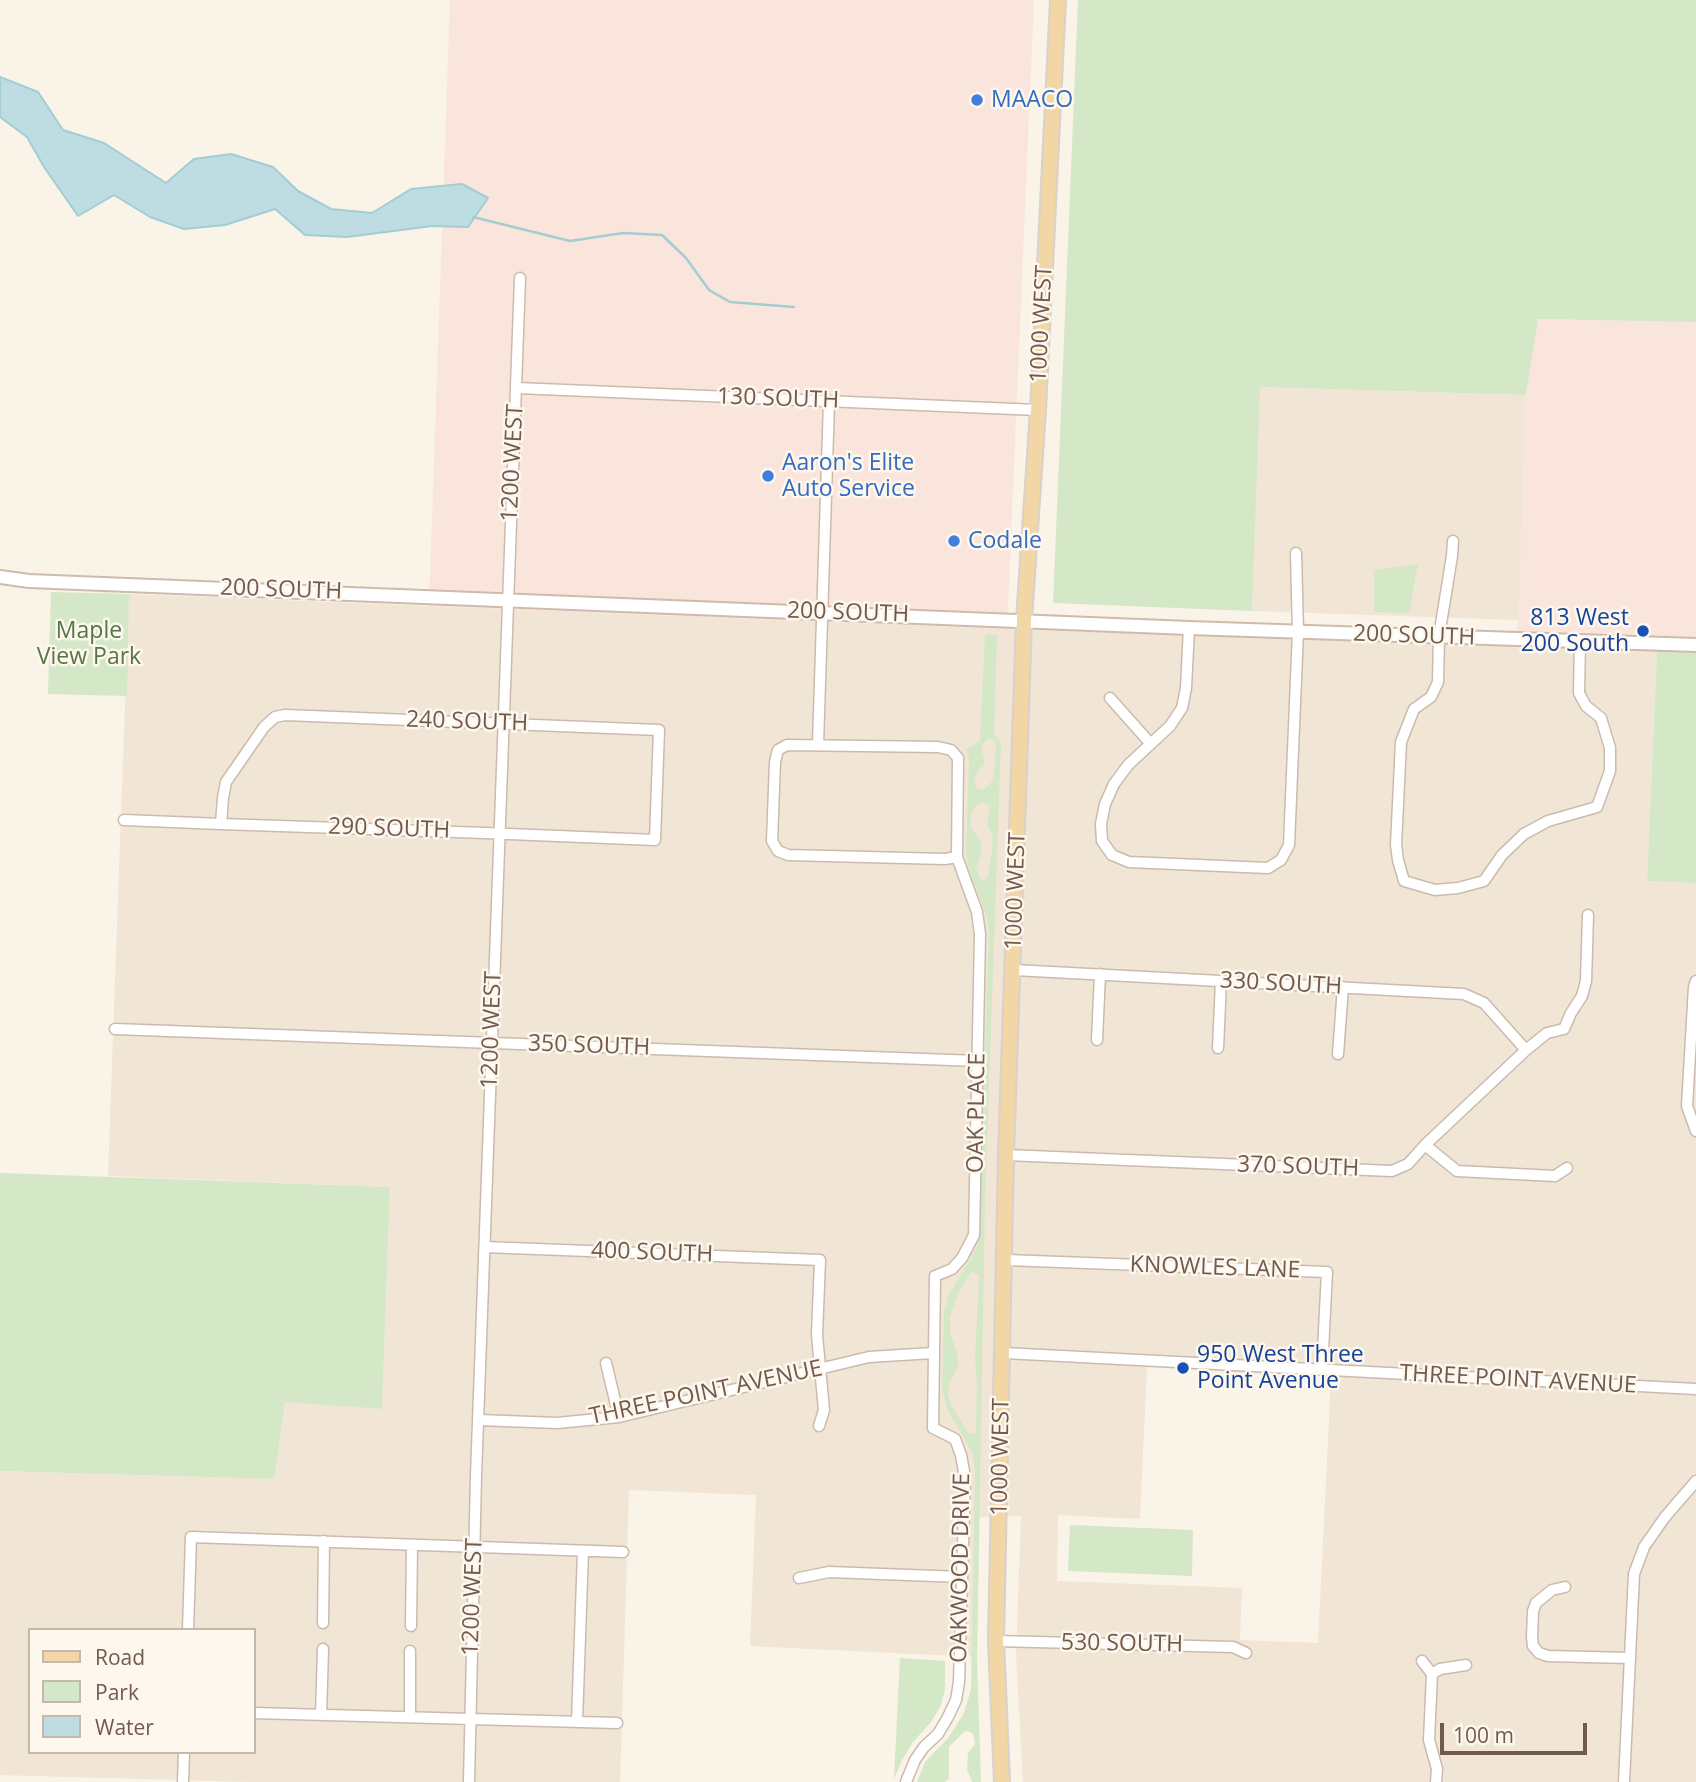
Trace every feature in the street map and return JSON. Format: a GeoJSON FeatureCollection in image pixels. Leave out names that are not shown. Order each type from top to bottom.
{"type":"FeatureCollection","features":[{"type":"Feature","properties":{"kind":"main road","name":"1000 WEST"},"geometry":{"type":"LineString","coordinates":[[1002,1782],[996,1641],[1006,1260],[1006,1155],[1024,620],[1038,410],[1058,0]]}},
{"type":"Feature","properties":{"kind":"street","name":"1200 WEST"},"geometry":{"type":"LineString","coordinates":[[469,1782],[491,1042],[520,278]]}},
{"type":"Feature","properties":{"kind":"street","name":"130 SOUTH"},"geometry":{"type":"LineString","coordinates":[[517,388],[1038,410]]}},
{"type":"Feature","properties":{"kind":"street"},"geometry":{"type":"LineString","coordinates":[[818,744],[830,402]]}},
{"type":"Feature","properties":{"kind":"street"},"geometry":{"type":"LineString","coordinates":[[1453,541],[1439,636],[1437,682],[1430,697],[1414,709],[1401,742],[1396,845],[1404,881],[1435,890],[1458,888],[1484,881],[1502,855],[1524,834],[1548,821],[1597,807],[1610,771],[1610,748],[1601,718],[1586,706],[1579,693],[1580,641]]}},
{"type":"Feature","properties":{"kind":"street"},"geometry":{"type":"LineString","coordinates":[[1189,628],[1186,688],[1182,708],[1170,726],[1128,765],[1114,784],[1105,804],[1101,824],[1102,841],[1112,855],[1129,862],[1268,867],[1281,860],[1290,845],[1297,632],[1296,553]]}},
{"type":"Feature","properties":{"kind":"street","name":"200 SOUTH"},"geometry":{"type":"LineString","coordinates":[[0,577],[29,581],[1189,628],[1696,645]]}},
{"type":"Feature","properties":{"kind":"street"},"geometry":{"type":"LineString","coordinates":[[1110,698],[1150,743]]}},
{"type":"Feature","properties":{"kind":"street","name":"240 SOUTH"},"geometry":{"type":"LineString","coordinates":[[221,824],[226,782],[264,727],[275,717],[503,723],[659,730],[655,840]]}},
{"type":"Feature","properties":{"kind":"street","name":"OAK PLACE"},"geometry":{"type":"LineString","coordinates":[[933,1353],[935,1276],[952,1269],[962,1258],[974,1235],[980,934],[976,912],[957,857],[958,758],[951,750],[938,747],[818,744],[787,745],[778,750],[775,762],[772,841],[778,851],[788,855],[957,857]]}},
{"type":"Feature","properties":{"kind":"street","name":"290 SOUTH"},"geometry":{"type":"LineString","coordinates":[[124,820],[655,840]]}},
{"type":"Feature","properties":{"kind":"street","name":"370 SOUTH"},"geometry":{"type":"LineString","coordinates":[[1006,1155],[1392,1171],[1408,1164],[1526,1050],[1547,1033],[1564,1029],[1582,996],[1586,981],[1588,915]]}},
{"type":"Feature","properties":{"kind":"street","name":"330 SOUTH"},"geometry":{"type":"LineString","coordinates":[[1014,970],[1464,994],[1484,1003],[1526,1050]]}},
{"type":"Feature","properties":{"kind":"street"},"geometry":{"type":"LineString","coordinates":[[1097,1040],[1100,974]]}},
{"type":"Feature","properties":{"kind":"street"},"geometry":{"type":"LineString","coordinates":[[1218,1048],[1221,981]]}},
{"type":"Feature","properties":{"kind":"street"},"geometry":{"type":"LineString","coordinates":[[1696,981],[1688,1106],[1696,1131]]}},
{"type":"Feature","properties":{"kind":"street"},"geometry":{"type":"LineString","coordinates":[[1338,1054],[1343,987]]}},
{"type":"Feature","properties":{"kind":"street","name":"350 SOUTH"},"geometry":{"type":"LineString","coordinates":[[115,1029],[978,1060]]}},
{"type":"Feature","properties":{"kind":"street"},"geometry":{"type":"LineString","coordinates":[[1425,1145],[1457,1171],[1555,1176],[1567,1168]]}},
{"type":"Feature","properties":{"kind":"street","name":"400 SOUTH"},"geometry":{"type":"LineString","coordinates":[[485,1247],[820,1260],[817,1335],[821,1368]]}},
{"type":"Feature","properties":{"kind":"street","name":"KNOWLES LANE"},"geometry":{"type":"LineString","coordinates":[[1006,1260],[1327,1272],[1322,1370]]}},
{"type":"Feature","properties":{"kind":"street","name":"THREE POINT AVENUE"},"geometry":{"type":"LineString","coordinates":[[479,1420],[557,1423],[619,1417],[869,1357],[933,1353]]}},
{"type":"Feature","properties":{"kind":"street","name":"OAKWOOD DRIVE"},"geometry":{"type":"LineString","coordinates":[[906,1782],[915,1760],[937,1734],[956,1700],[959,1682],[965,1477],[955,1439],[933,1428],[933,1353]]}},
{"type":"Feature","properties":{"kind":"street","name":"THREE POINT AVENUE"},"geometry":{"type":"LineString","coordinates":[[1004,1353],[1696,1389]]}},
{"type":"Feature","properties":{"kind":"street"},"geometry":{"type":"LineString","coordinates":[[606,1363],[619,1417]]}},
{"type":"Feature","properties":{"kind":"street"},"geometry":{"type":"LineString","coordinates":[[819,1426],[824,1409],[821,1368]]}},
{"type":"Feature","properties":{"kind":"street"},"geometry":{"type":"LineString","coordinates":[[1624,1782],[1634,1574],[1644,1547],[1696,1481]]}},
{"type":"Feature","properties":{"kind":"street"},"geometry":{"type":"LineString","coordinates":[[188,1628],[191,1536],[623,1552]]}},
{"type":"Feature","properties":{"kind":"street"},"geometry":{"type":"LineString","coordinates":[[323,1623],[324,1541]]}},
{"type":"Feature","properties":{"kind":"street"},"geometry":{"type":"LineString","coordinates":[[411,1626],[412,1545]]}},
{"type":"Feature","properties":{"kind":"street"},"geometry":{"type":"LineString","coordinates":[[577,1722],[583,1551]]}},
{"type":"Feature","properties":{"kind":"street"},"geometry":{"type":"LineString","coordinates":[[799,1578],[829,1572],[962,1577]]}},
{"type":"Feature","properties":{"kind":"street"},"geometry":{"type":"LineString","coordinates":[[1565,1587],[1543,1595],[1533,1611],[1533,1646],[1539,1653],[1548,1656],[1629,1658]]}},
{"type":"Feature","properties":{"kind":"street","name":"530 SOUTH"},"geometry":{"type":"LineString","coordinates":[[996,1641],[1233,1647],[1246,1653]]}},
{"type":"Feature","properties":{"kind":"street"},"geometry":{"type":"LineString","coordinates":[[321,1715],[323,1649]]}},
{"type":"Feature","properties":{"kind":"street"},"geometry":{"type":"LineString","coordinates":[[410,1651],[410,1717]]}},
{"type":"Feature","properties":{"kind":"street"},"geometry":{"type":"LineString","coordinates":[[1422,1661],[1432,1674],[1429,1740],[1437,1769],[1436,1782]]}},
{"type":"Feature","properties":{"kind":"street"},"geometry":{"type":"LineString","coordinates":[[1432,1674],[1440,1669],[1466,1665]]}},
{"type":"Feature","properties":{"kind":"street"},"geometry":{"type":"LineString","coordinates":[[256,1713],[618,1723]]}},
{"type":"Feature","properties":{"kind":"street"},"geometry":{"type":"LineString","coordinates":[[183,1782],[184,1754]]}},
{"type":"Feature","properties":{"kind":"shaded area"},"geometry":{"type":"Polygon","coordinates":[[[450,0],[1034,0],[1007,629],[429,607],[450,0]]]}},
{"type":"Feature","properties":{"kind":"shaded area"},"geometry":{"type":"Polygon","coordinates":[[[1537,319],[1696,322],[1696,653],[1513,645],[1519,619],[1526,395],[1537,319]]]}},
{"type":"Feature","properties":{"kind":"shaded area"},"geometry":{"type":"Polygon","coordinates":[[[1259,387],[1526,395],[1519,620],[1252,611],[1259,387]]]}},
{"type":"Feature","properties":{"kind":"shaded area"},"geometry":{"type":"Polygon","coordinates":[[[129,594],[1007,629],[1657,650],[1647,881],[1696,883],[1696,1782],[1023,1782],[1016,1654],[1021,1516],[979,1517],[975,1657],[750,1646],[756,1495],[629,1490],[620,1782],[251,1782],[0,1775],[0,1471],[273,1479],[285,1401],[382,1409],[390,1187],[108,1176],[129,594]],[[1147,1367],[1140,1519],[1058,1515],[1057,1581],[1242,1588],[1240,1640],[1318,1643],[1331,1378],[1147,1367]]]}},
{"type":"Feature","properties":{"kind":"green space"},"geometry":{"type":"Polygon","coordinates":[[[1078,0],[1696,0],[1696,322],[1538,319],[1526,395],[1260,387],[1252,611],[1053,603],[1078,0]]]}},
{"type":"Feature","properties":{"kind":"green space"},"geometry":{"type":"Polygon","coordinates":[[[1418,564],[1409,613],[1374,612],[1374,570],[1418,564]]]}},
{"type":"Feature","properties":{"kind":"green space","name":"Maple View Park"},"geometry":{"type":"Polygon","coordinates":[[[51,592],[129,594],[127,696],[48,694],[51,592]]]}},
{"type":"Feature","properties":{"kind":"green space"},"geometry":{"type":"Polygon","coordinates":[[[985,635],[997,635],[994,734],[1001,743],[985,1198],[977,1660],[981,1782],[972,1782],[967,1769],[968,1753],[975,1745],[974,1736],[965,1731],[949,1747],[949,1779],[945,1782],[917,1782],[925,1762],[948,1738],[963,1715],[971,1690],[975,1471],[972,1452],[947,1408],[942,1389],[944,1312],[949,1294],[978,1244],[980,1223],[989,930],[987,917],[968,866],[966,850],[969,758],[966,750],[980,741],[985,635]],[[987,739],[981,747],[985,764],[977,772],[974,781],[976,788],[983,790],[990,785],[994,776],[996,744],[994,740],[987,739]],[[978,804],[972,811],[970,822],[980,841],[982,851],[976,869],[980,879],[984,880],[988,877],[993,843],[987,824],[990,806],[978,804]],[[971,1272],[957,1295],[950,1318],[950,1333],[958,1356],[958,1366],[949,1384],[948,1393],[950,1403],[968,1433],[973,1433],[976,1431],[975,1357],[979,1275],[971,1272]]]}},
{"type":"Feature","properties":{"kind":"green space"},"geometry":{"type":"Polygon","coordinates":[[[1657,650],[1696,653],[1696,883],[1647,881],[1657,650]]]}},
{"type":"Feature","properties":{"kind":"green space"},"geometry":{"type":"Polygon","coordinates":[[[0,1173],[390,1187],[382,1409],[285,1402],[274,1479],[0,1471],[0,1173]]]}},
{"type":"Feature","properties":{"kind":"green space"},"geometry":{"type":"Polygon","coordinates":[[[1070,1525],[1193,1530],[1192,1576],[1068,1571],[1070,1525]]]}},
{"type":"Feature","properties":{"kind":"green space"},"geometry":{"type":"Polygon","coordinates":[[[900,1658],[945,1661],[945,1690],[941,1705],[931,1722],[913,1742],[894,1779],[900,1658]]]}},
{"type":"Feature","properties":{"kind":"water"},"geometry":{"type":"Polygon","coordinates":[[[0,77],[38,92],[63,130],[104,143],[166,183],[194,159],[231,154],[273,167],[298,191],[331,209],[372,213],[411,189],[462,184],[488,198],[468,227],[432,226],[347,237],[305,235],[275,209],[225,225],[184,229],[150,217],[114,195],[78,216],[27,137],[0,117],[0,77]]]}},
{"type":"Feature","properties":{"kind":"waterway"},"geometry":{"type":"LineString","coordinates":[[473,217],[570,241],[623,233],[662,235],[686,258],[709,290],[730,302],[794,307]]}},
{"type":"Feature","properties":{"kind":"place","name":"MAACO"},"geometry":{"type":"Point","coordinates":[977,100]}},
{"type":"Feature","properties":{"kind":"place","name":"Aaron's Elite Auto Service"},"geometry":{"type":"Point","coordinates":[768,476]}},
{"type":"Feature","properties":{"kind":"place","name":"Codale"},"geometry":{"type":"Point","coordinates":[954,541]}},
{"type":"Feature","properties":{"kind":"place","name":"813 West 200 South"},"geometry":{"type":"Point","coordinates":[1643,631]}},
{"type":"Feature","properties":{"kind":"place","name":"950 West Three Point Avenue"},"geometry":{"type":"Point","coordinates":[1183,1368]}}]}
